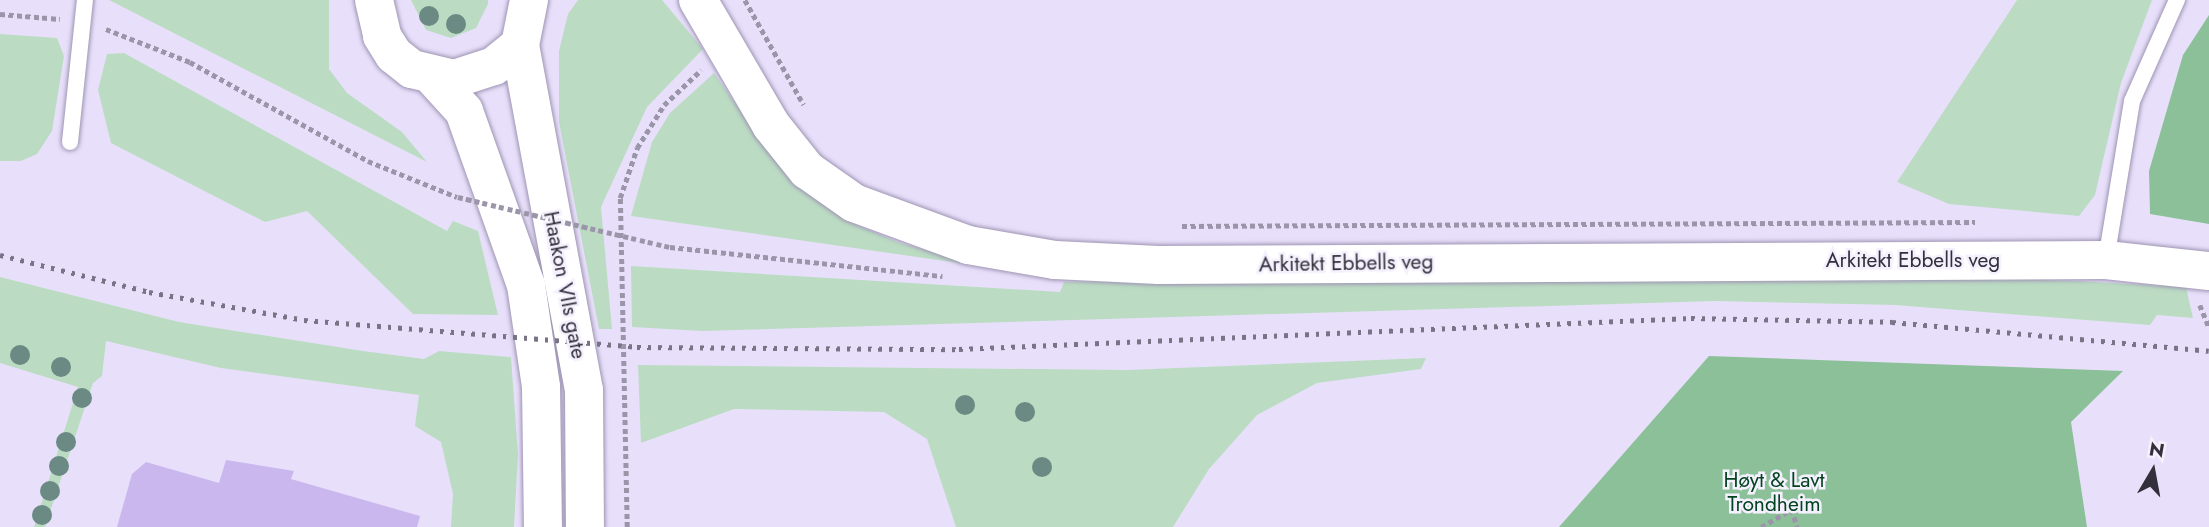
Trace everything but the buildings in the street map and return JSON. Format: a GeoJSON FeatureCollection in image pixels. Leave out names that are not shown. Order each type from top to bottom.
{"type":"FeatureCollection","features":[{"type":"Feature","properties":{"kind":"street"},"geometry":{"type":"LineString","coordinates":[[374,0],[382,36],[394,55],[433,77],[475,75],[520,45],[530,1]]}},
{"type":"Feature","properties":{"kind":"street","name":"Arkitekt Ebbells veg"},"geometry":{"type":"LineString","coordinates":[[698,0],[771,125],[807,170],[854,203],[905,227],[968,245],[1055,260],[1158,265],[2106,260],[2204,286]]}},
{"type":"Feature","properties":{"kind":"street","name":"Haakon VIIs gate"},"geometry":{"type":"LineString","coordinates":[[520,45],[584,390],[585,527]]}},
{"type":"Feature","properties":{"kind":"street","name":"Haakon VIIs gate"},"geometry":{"type":"LineString","coordinates":[[433,77],[464,111],[526,285],[541,387],[543,527]]}},
{"type":"Feature","properties":{"kind":"lane"},"geometry":{"type":"LineString","coordinates":[[70,142],[85,0]]}},
{"type":"Feature","properties":{"kind":"lane"},"geometry":{"type":"LineString","coordinates":[[2106,260],[2132,101],[2177,0]]}},
{"type":"Feature","properties":{"kind":"path"},"geometry":{"type":"LineString","coordinates":[[745,0],[809,113]]}},
{"type":"Feature","properties":{"kind":"path"},"geometry":{"type":"LineString","coordinates":[[0,14],[84,22],[190,62],[368,161],[458,197],[670,247],[957,277]]}},
{"type":"Feature","properties":{"kind":"path"},"geometry":{"type":"LineString","coordinates":[[627,527],[620,198],[637,148],[664,106],[710,63]]}},
{"type":"Feature","properties":{"kind":"path"},"geometry":{"type":"LineString","coordinates":[[2204,286],[2209,327]]}},
{"type":"Feature","properties":{"kind":"path"},"geometry":{"type":"LineString","coordinates":[[1761,527],[1792,509],[1797,527]]}},
{"type":"Feature","properties":{"kind":"green space"},"geometry":{"type":"Polygon","coordinates":[[[109,0],[329,0],[329,69],[347,93],[402,132],[427,162],[109,0]]]}},
{"type":"Feature","properties":{"kind":"green space"},"geometry":{"type":"Polygon","coordinates":[[[411,0],[488,0],[488,4],[476,28],[451,38],[426,30],[411,0]]]}},
{"type":"Feature","properties":{"kind":"green space"},"geometry":{"type":"Polygon","coordinates":[[[578,0],[662,0],[703,49],[647,107],[601,207],[612,329],[599,329],[559,122],[559,51],[568,14],[578,0]]]}},
{"type":"Feature","properties":{"kind":"green space"},"geometry":{"type":"Polygon","coordinates":[[[2017,0],[2152,0],[2121,83],[2095,195],[2079,216],[1949,204],[1897,182],[2017,0]]]}},
{"type":"Feature","properties":{"kind":"green space"},"geometry":{"type":"Polygon","coordinates":[[[2209,15],[2209,224],[2150,214],[2149,171],[2183,55],[2209,15]]]}},
{"type":"Feature","properties":{"kind":"green space"},"geometry":{"type":"Polygon","coordinates":[[[0,34],[57,38],[64,56],[52,131],[37,154],[21,161],[0,161],[0,34]]]}},
{"type":"Feature","properties":{"kind":"green space"},"geometry":{"type":"Polygon","coordinates":[[[124,53],[447,231],[453,221],[478,231],[498,315],[413,314],[307,211],[265,222],[111,143],[98,90],[107,54],[124,53]]]}},
{"type":"Feature","properties":{"kind":"green space"},"geometry":{"type":"Polygon","coordinates":[[[714,73],[777,163],[808,193],[852,223],[900,243],[987,267],[631,216],[652,142],[670,113],[714,73]]]}},
{"type":"Feature","properties":{"kind":"green space"},"geometry":{"type":"Polygon","coordinates":[[[631,266],[1060,292],[1064,282],[1263,279],[1806,274],[2076,281],[2186,287],[2193,318],[2157,315],[2150,325],[1895,305],[1715,301],[702,331],[632,327],[631,266]]]}},
{"type":"Feature","properties":{"kind":"green space"},"geometry":{"type":"Polygon","coordinates":[[[0,277],[179,322],[363,351],[424,359],[439,351],[511,357],[518,455],[514,527],[451,527],[453,494],[441,442],[415,426],[419,395],[221,368],[106,341],[102,376],[93,383],[45,527],[34,527],[78,387],[0,363],[0,277]]]}},
{"type":"Feature","properties":{"kind":"green space","name":"Høyt & Lavt Trondheim"},"geometry":{"type":"Polygon","coordinates":[[[1709,356],[2123,371],[2071,422],[2087,527],[1559,527],[1709,356]]]}},
{"type":"Feature","properties":{"kind":"green space"},"geometry":{"type":"Polygon","coordinates":[[[1426,358],[1421,369],[1317,383],[1257,415],[1209,469],[1173,527],[956,527],[927,439],[884,412],[734,409],[641,443],[638,365],[1126,370],[1426,358]]]}},
{"type":"Feature","properties":{"kind":"railway"},"geometry":{"type":"LineString","coordinates":[[0,255],[149,292],[304,320],[637,347],[959,349],[1691,318],[1892,322],[2209,351]]}}]}
